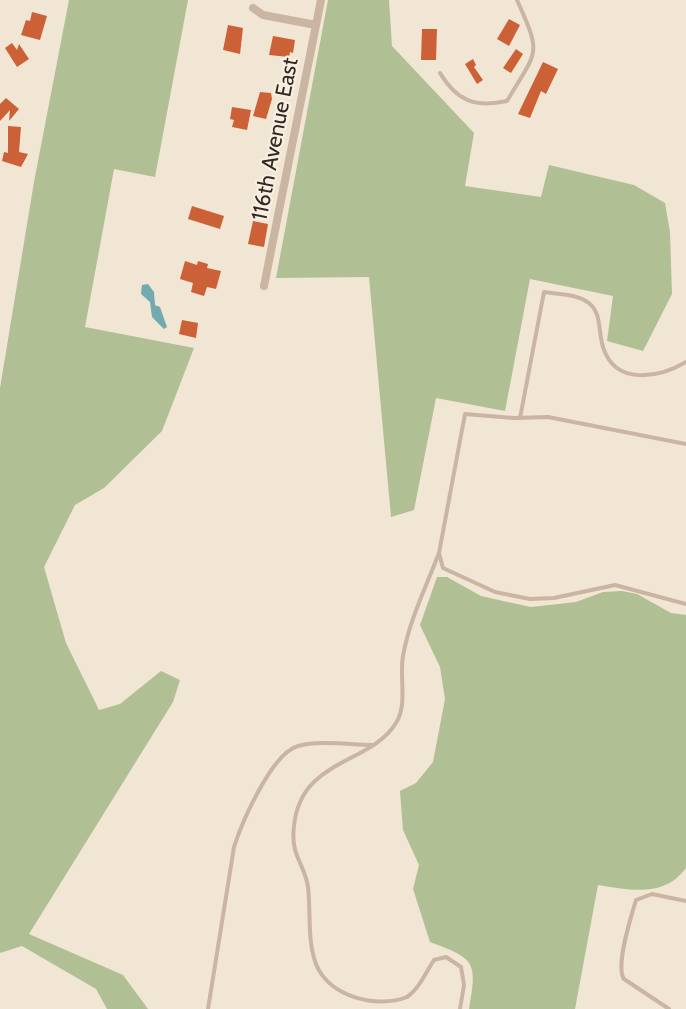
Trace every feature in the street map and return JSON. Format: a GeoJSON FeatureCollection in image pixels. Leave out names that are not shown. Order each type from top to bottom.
{"type":"FeatureCollection","features":[{"type":"Feature","properties":{"kind":"street","name":"116th Avenue East"},"geometry":{"type":"LineString","coordinates":[[264,286],[321,0]]}},
{"type":"Feature","properties":{"kind":"street"},"geometry":{"type":"LineString","coordinates":[[252,8],[263,15],[316,25]]}},
{"type":"Feature","properties":{"kind":"lane"},"geometry":{"type":"LineString","coordinates":[[440,73],[451,90],[468,101],[489,105],[507,101],[535,54],[534,39],[517,0]]}},
{"type":"Feature","properties":{"kind":"lane"},"geometry":{"type":"LineString","coordinates":[[520,418],[543,292],[577,298],[590,304],[597,315],[603,349],[607,356],[628,373],[655,376],[686,362]]}},
{"type":"Feature","properties":{"kind":"lane"},"geometry":{"type":"LineString","coordinates":[[460,1009],[464,976],[461,967],[446,957],[434,960],[409,996],[391,1006],[365,1003],[341,994],[317,965],[312,948],[308,884],[294,852],[294,825],[304,796],[325,771],[374,745],[396,723],[402,702],[402,658],[439,553],[465,414],[520,418],[548,417],[686,444]]}},
{"type":"Feature","properties":{"kind":"lane"},"geometry":{"type":"LineString","coordinates":[[439,553],[443,568],[495,592],[522,598],[554,598],[615,585],[686,604]]}},
{"type":"Feature","properties":{"kind":"lane"},"geometry":{"type":"LineString","coordinates":[[208,1009],[234,847],[240,828],[269,774],[280,759],[297,746],[374,745]]}},
{"type":"Feature","properties":{"kind":"lane"},"geometry":{"type":"LineString","coordinates":[[669,1009],[624,979],[621,975],[622,960],[636,900],[652,894],[686,901]]}},
{"type":"Feature","properties":{"kind":"green space"},"geometry":{"type":"Polygon","coordinates":[[[69,0],[188,0],[155,177],[114,169],[85,327],[194,348],[162,431],[104,488],[75,505],[44,567],[66,643],[99,710],[120,704],[161,671],[180,680],[173,702],[29,934],[123,975],[148,1009],[107,1009],[96,989],[22,946],[0,953],[0,388],[34,182],[69,0]]]}},
{"type":"Feature","properties":{"kind":"green space"},"geometry":{"type":"Polygon","coordinates":[[[328,0],[389,0],[392,46],[474,133],[465,186],[541,197],[549,165],[634,185],[665,203],[670,232],[672,294],[643,351],[607,341],[613,296],[530,279],[505,411],[436,398],[414,510],[391,517],[369,277],[276,278],[328,0]]]}},
{"type":"Feature","properties":{"kind":"green space"},"geometry":{"type":"Polygon","coordinates":[[[437,577],[447,577],[481,596],[531,607],[576,602],[603,592],[622,591],[637,594],[671,613],[686,615],[686,868],[677,878],[657,888],[634,890],[598,885],[575,1009],[469,1009],[473,981],[470,964],[457,953],[430,942],[413,889],[419,865],[403,830],[400,791],[416,783],[433,762],[445,699],[440,667],[420,625],[437,577]]]}},
{"type":"Feature","properties":{"kind":"water"},"geometry":{"type":"Polygon","coordinates":[[[148,284],[154,292],[155,305],[160,307],[167,327],[164,329],[152,317],[150,302],[141,294],[142,285],[148,284]]]}},
{"type":"Feature","properties":{"kind":"building"},"geometry":{"type":"Polygon","coordinates":[[[32,12],[47,16],[40,40],[21,35],[26,20],[30,21],[32,12]]]}},
{"type":"Feature","properties":{"kind":"building"},"geometry":{"type":"Polygon","coordinates":[[[509,19],[520,25],[509,46],[497,39],[509,19]]]}},
{"type":"Feature","properties":{"kind":"building"},"geometry":{"type":"Polygon","coordinates":[[[228,25],[243,28],[240,54],[223,50],[228,25]]]}},
{"type":"Feature","properties":{"kind":"building"},"geometry":{"type":"Polygon","coordinates":[[[422,29],[437,29],[436,60],[421,60],[422,29]]]}},
{"type":"Feature","properties":{"kind":"building"},"geometry":{"type":"Polygon","coordinates":[[[273,36],[295,40],[293,53],[290,52],[289,57],[269,55],[273,36]]]}},
{"type":"Feature","properties":{"kind":"building"},"geometry":{"type":"Polygon","coordinates":[[[12,43],[17,50],[19,44],[29,59],[17,67],[5,48],[12,43]]]}},
{"type":"Feature","properties":{"kind":"building"},"geometry":{"type":"Polygon","coordinates":[[[516,49],[523,54],[511,73],[503,68],[516,49]]]}},
{"type":"Feature","properties":{"kind":"building"},"geometry":{"type":"Polygon","coordinates":[[[473,59],[476,65],[474,67],[483,80],[477,84],[465,64],[473,59]]]}},
{"type":"Feature","properties":{"kind":"building"},"geometry":{"type":"Polygon","coordinates":[[[543,62],[558,69],[546,94],[541,91],[530,118],[518,114],[543,62]]]}},
{"type":"Feature","properties":{"kind":"building"},"geometry":{"type":"Polygon","coordinates":[[[260,92],[271,93],[272,99],[266,119],[253,116],[260,92]]]}},
{"type":"Feature","properties":{"kind":"building"},"geometry":{"type":"Polygon","coordinates":[[[6,98],[19,109],[9,121],[10,110],[0,121],[0,104],[6,98]]]}},
{"type":"Feature","properties":{"kind":"building"},"geometry":{"type":"Polygon","coordinates":[[[232,107],[251,110],[247,130],[232,127],[234,120],[230,119],[232,107]]]}},
{"type":"Feature","properties":{"kind":"building"},"geometry":{"type":"Polygon","coordinates":[[[8,126],[21,127],[19,152],[28,154],[21,167],[2,161],[4,152],[8,153],[8,126]]]}},
{"type":"Feature","properties":{"kind":"building"},"geometry":{"type":"Polygon","coordinates":[[[192,206],[224,216],[220,229],[188,219],[192,206]]]}},
{"type":"Feature","properties":{"kind":"building"},"geometry":{"type":"Polygon","coordinates":[[[253,221],[268,224],[264,247],[248,244],[253,221]]]}},
{"type":"Feature","properties":{"kind":"building"},"geometry":{"type":"Polygon","coordinates":[[[185,261],[197,265],[198,261],[208,264],[207,268],[221,271],[216,289],[207,287],[204,296],[191,292],[193,283],[180,279],[185,261]]]}},
{"type":"Feature","properties":{"kind":"building"},"geometry":{"type":"Polygon","coordinates":[[[182,320],[198,323],[196,338],[179,334],[182,320]]]}}]}
